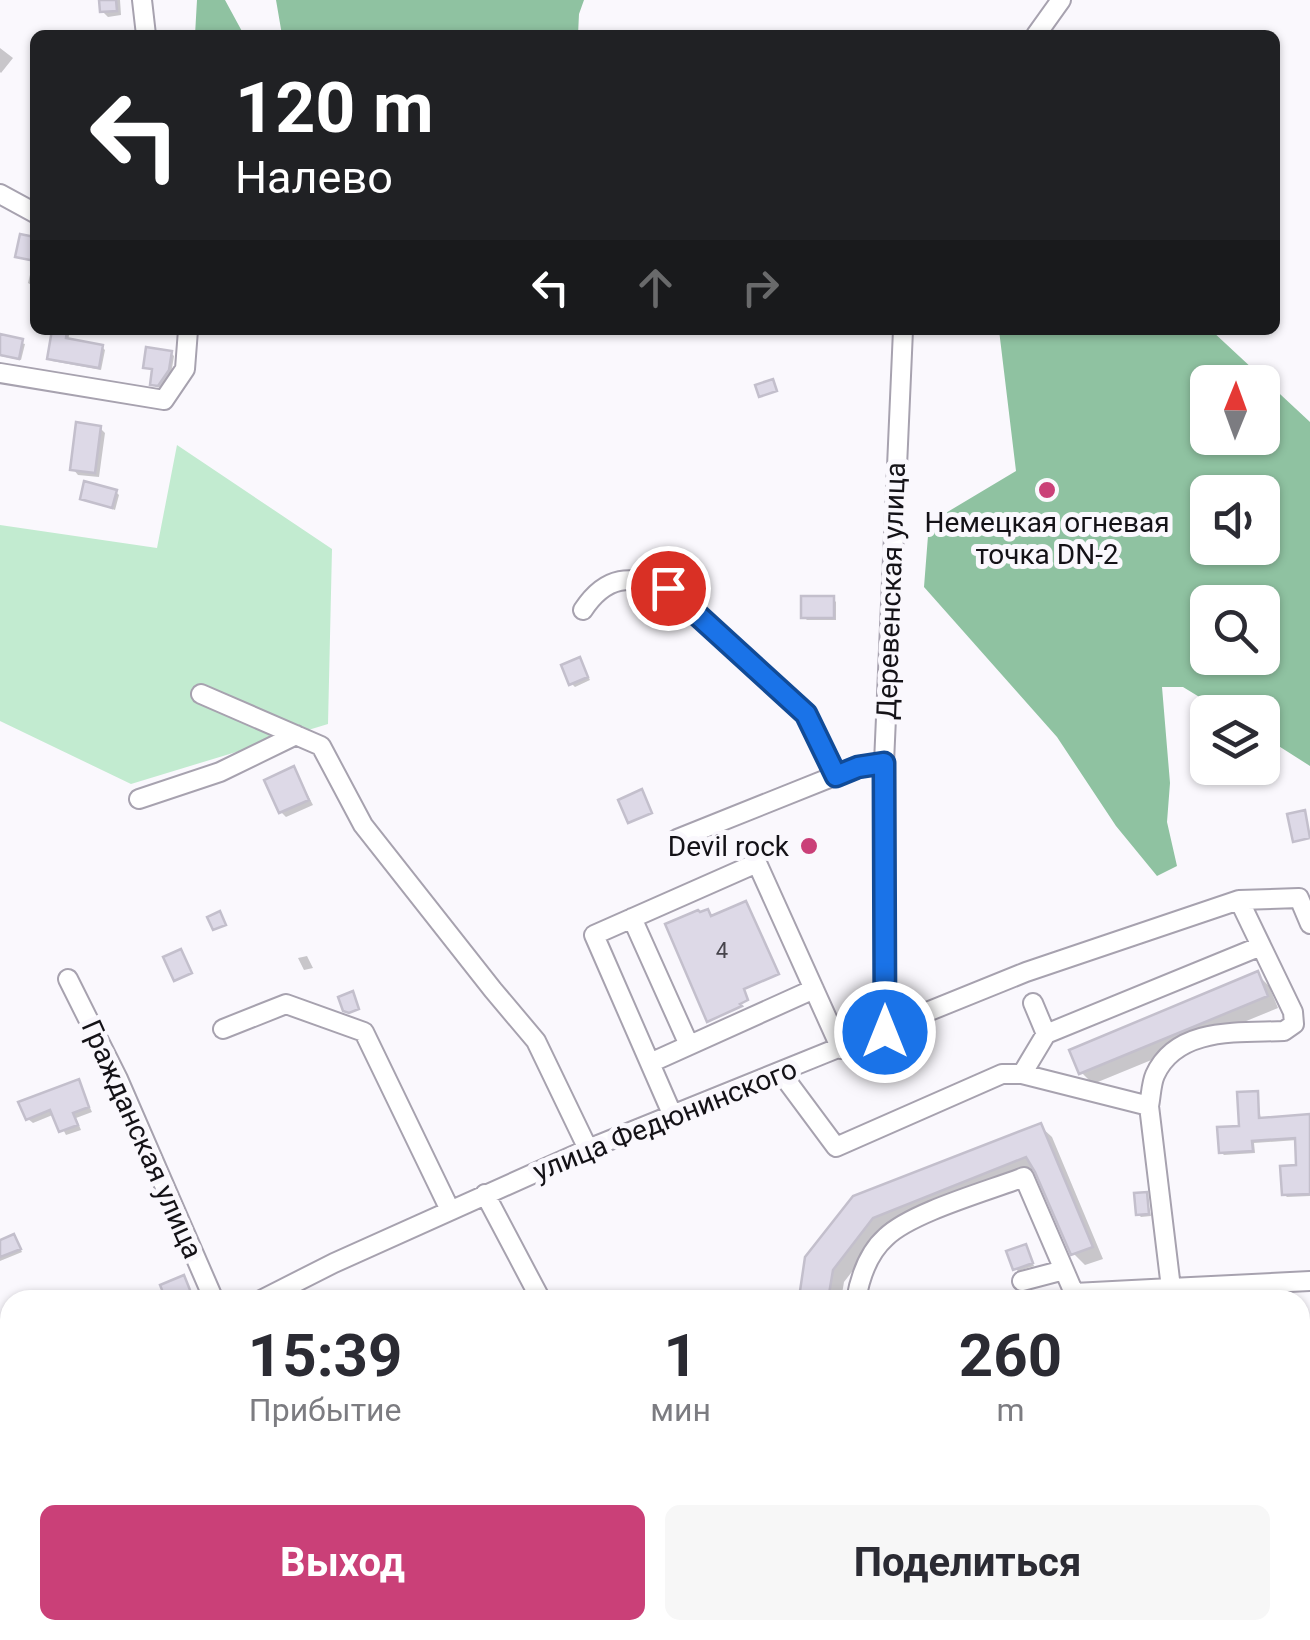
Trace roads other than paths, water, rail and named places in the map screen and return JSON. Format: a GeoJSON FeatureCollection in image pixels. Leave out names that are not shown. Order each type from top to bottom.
{"type":"FeatureCollection","features":[{"type":"Feature","properties":{"kind":"street"},"geometry":{"type":"LineString","coordinates":[[142,0],[145,30]]}},
{"type":"Feature","properties":{"kind":"street"},"geometry":{"type":"LineString","coordinates":[[1040,30],[1062,0]]}},
{"type":"Feature","properties":{"kind":"street"},"geometry":{"type":"LineString","coordinates":[[0,194],[30,210]]}},
{"type":"Feature","properties":{"kind":"street"},"geometry":{"type":"LineString","coordinates":[[0,373],[164,400],[185,369],[188,335]]}},
{"type":"Feature","properties":{"kind":"street","name":"Деревенская улица"},"geometry":{"type":"LineString","coordinates":[[885,1032],[884,763],[903,335]]}},
{"type":"Feature","properties":{"kind":"street"},"geometry":{"type":"LineString","coordinates":[[583,610],[595,592],[618,580],[642,579],[668,588],[806,714],[836,776]]}},
{"type":"Feature","properties":{"kind":"street"},"geometry":{"type":"LineString","coordinates":[[201,694],[321,746],[363,825],[536,1041],[588,1150]]}},
{"type":"Feature","properties":{"kind":"street"},"geometry":{"type":"LineString","coordinates":[[139,799],[220,772],[296,735]]}},
{"type":"Feature","properties":{"kind":"street"},"geometry":{"type":"LineString","coordinates":[[676,839],[858,767],[884,763]]}},
{"type":"Feature","properties":{"kind":"street"},"geometry":{"type":"LineString","coordinates":[[673,1116],[594,935],[757,862],[841,1049]]}},
{"type":"Feature","properties":{"kind":"street","name":"улица Федюнинского"},"geometry":{"type":"LineString","coordinates":[[282,1290],[485,1194],[1026,972],[1238,900],[1299,898],[1310,924]]}},
{"type":"Feature","properties":{"kind":"street"},"geometry":{"type":"LineString","coordinates":[[1170,1288],[1149,1106],[1155,1074],[1176,1050],[1206,1034],[1284,1031],[1294,1024],[1293,1012],[1238,900]]}},
{"type":"Feature","properties":{"kind":"street"},"geometry":{"type":"LineString","coordinates":[[632,918],[689,1045]]}},
{"type":"Feature","properties":{"kind":"street"},"geometry":{"type":"LineString","coordinates":[[1022,1074],[1046,1034],[1261,946]]}},
{"type":"Feature","properties":{"kind":"street","name":"Гражданская улица"},"geometry":{"type":"LineString","coordinates":[[68,979],[118,1079],[210,1290]]}},
{"type":"Feature","properties":{"kind":"street"},"geometry":{"type":"LineString","coordinates":[[650,1063],[814,989]]}},
{"type":"Feature","properties":{"kind":"street"},"geometry":{"type":"LineString","coordinates":[[1033,1003],[1046,1034]]}},
{"type":"Feature","properties":{"kind":"street"},"geometry":{"type":"LineString","coordinates":[[222,1029],[286,1004],[364,1032],[450,1210]]}},
{"type":"Feature","properties":{"kind":"street"},"geometry":{"type":"LineString","coordinates":[[781,1073],[836,1147],[1002,1074],[1022,1074],[1149,1106]]}},
{"type":"Feature","properties":{"kind":"street"},"geometry":{"type":"LineString","coordinates":[[858,1290],[874,1251],[888,1235],[912,1221],[1024,1177],[1070,1290]]}},
{"type":"Feature","properties":{"kind":"street"},"geometry":{"type":"LineString","coordinates":[[485,1194],[536,1290]]}},
{"type":"Feature","properties":{"kind":"street"},"geometry":{"type":"LineString","coordinates":[[1022,1281],[1064,1270]]}},
{"type":"Feature","properties":{"kind":"street"},"geometry":{"type":"LineString","coordinates":[[1259,1290],[1310,1281]]}},
{"type":"Feature","properties":{"kind":"street"},"geometry":{"type":"LineString","coordinates":[[1148,1290],[1225,1290]]}},
{"type":"Feature","properties":{"kind":"place","name":"Немецкая огневая точка DN-2"},"geometry":{"type":"Point","coordinates":[1047,490]}},
{"type":"Feature","properties":{"kind":"place","name":"Devil rock"},"geometry":{"type":"Point","coordinates":[809,846]}}]}
